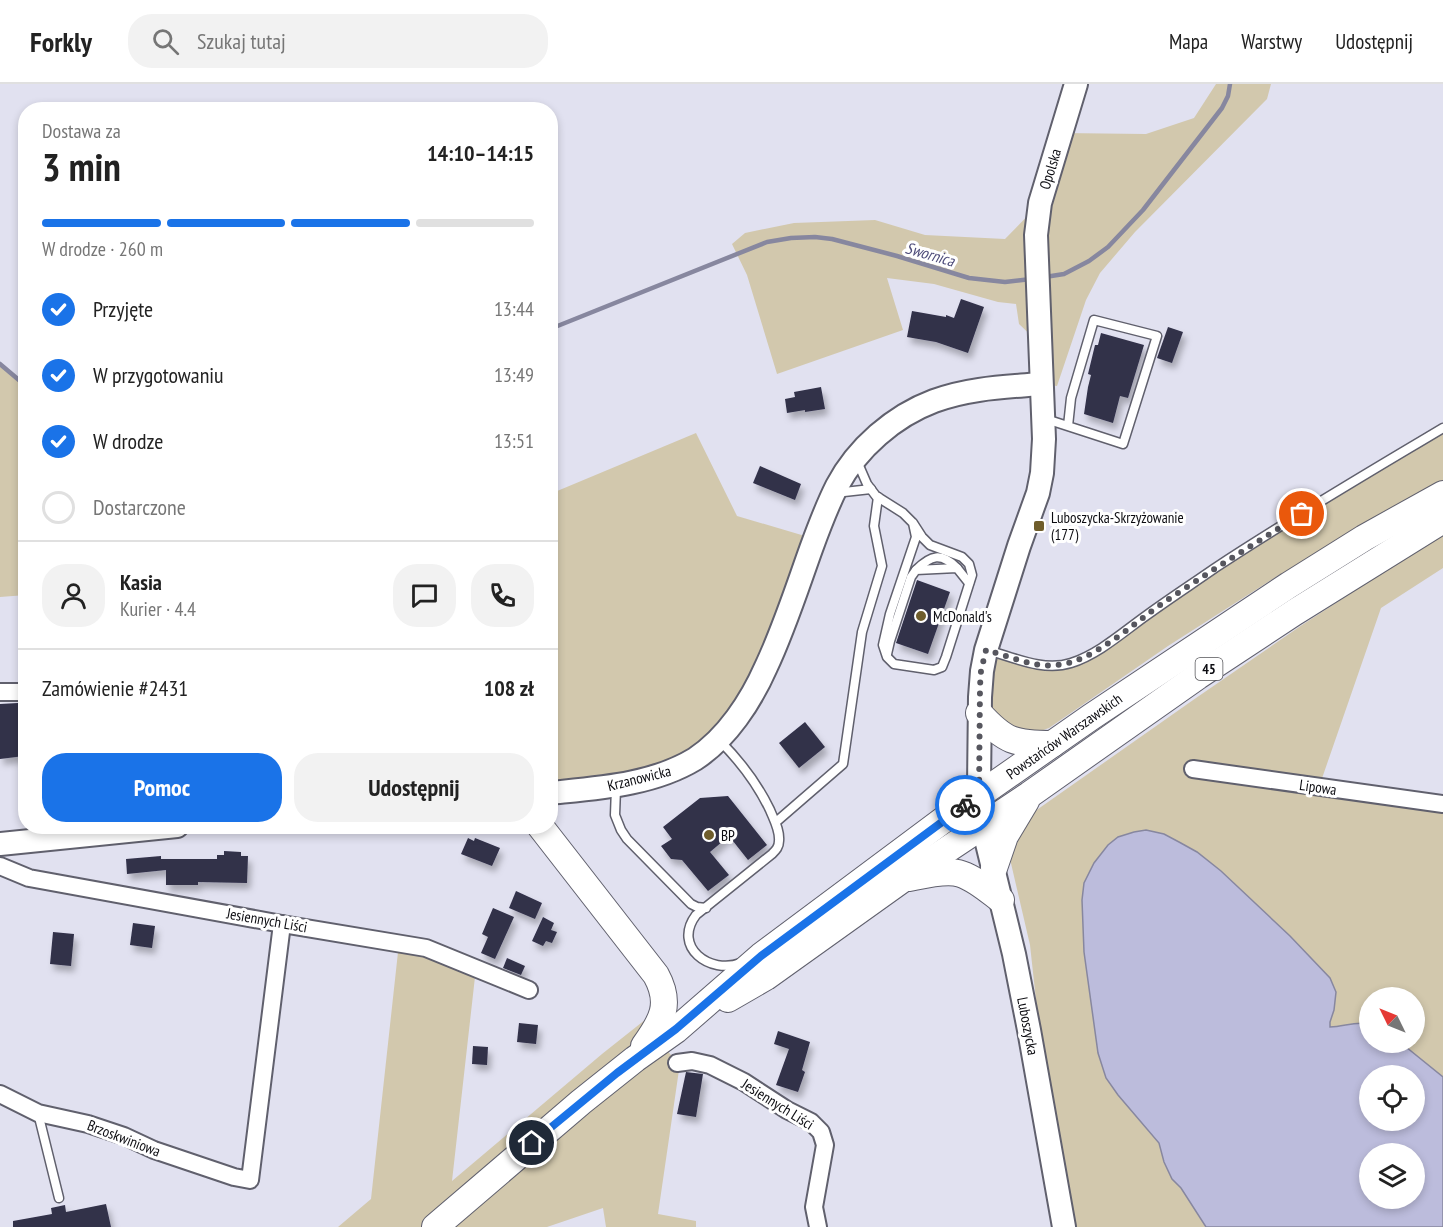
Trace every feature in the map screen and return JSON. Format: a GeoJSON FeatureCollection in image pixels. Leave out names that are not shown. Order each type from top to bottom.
{"type":"FeatureCollection","features":[{"type":"Feature","properties":{"kind":"main road","name":"Powstańców Warszawskich"},"geometry":{"type":"LineString","coordinates":[[435,1227],[581,1102],[676,1029],[761,956],[942,821],[1090,717],[1289,585],[1364,538],[1443,494]]}},
{"type":"Feature","properties":{"kind":"main road","name":"Powstańców Warszawskich"},"geometry":{"type":"LineString","coordinates":[[676,1029],[766,977],[903,879],[983,827],[1198,676],[1443,520]]}},
{"type":"Feature","properties":{"kind":"main road"},"geometry":{"type":"LineString","coordinates":[[979,713],[997,732],[1014,741],[1027,744],[1052,744]]}},
{"type":"Feature","properties":{"kind":"main road"},"geometry":{"type":"LineString","coordinates":[[994,868],[1005,836],[1029,795]]}},
{"type":"Feature","properties":{"kind":"main road"},"geometry":{"type":"LineString","coordinates":[[544,834],[656,975],[663,989],[665,1004],[660,1021],[636,1059]]}},
{"type":"Feature","properties":{"kind":"main road"},"geometry":{"type":"LineString","coordinates":[[903,879],[937,873],[959,873],[977,882],[1001,900]]}},
{"type":"Feature","properties":{"kind":"street","name":"Opolska"},"geometry":{"type":"LineString","coordinates":[[986,650],[1038,493],[1043,464],[1036,235],[1040,203],[1076,84]]}},
{"type":"Feature","properties":{"kind":"street","name":"Krzanowicka"},"geometry":{"type":"LineString","coordinates":[[558,792],[617,785],[665,774],[696,758],[736,719],[760,681],[771,658],[837,485],[875,437],[911,412],[935,401],[969,392],[1041,384]]}},
{"type":"Feature","properties":{"kind":"street","name":"Luboszycka"},"geometry":{"type":"LineString","coordinates":[[986,650],[981,671],[979,713],[979,795],[983,827],[1014,954],[1064,1227]]}},
{"type":"Feature","properties":{"kind":"street"},"geometry":{"type":"LineString","coordinates":[[0,692],[18,692]]}},
{"type":"Feature","properties":{"kind":"street","name":"Lipowa"},"geometry":{"type":"LineString","coordinates":[[1193,769],[1443,804]]}},
{"type":"Feature","properties":{"kind":"street"},"geometry":{"type":"LineString","coordinates":[[0,844],[98,834]]}},
{"type":"Feature","properties":{"kind":"street","name":"Jesiennych Liści"},"geometry":{"type":"LineString","coordinates":[[0,866],[28,878],[426,948],[529,990]]}},
{"type":"Feature","properties":{"kind":"street","name":"Brzoskwiniowa"},"geometry":{"type":"LineString","coordinates":[[0,1094],[38,1113],[88,1124],[124,1136],[154,1150],[234,1177],[250,1179],[282,924]]}},
{"type":"Feature","properties":{"kind":"street","name":"Jesiennych Liści"},"geometry":{"type":"LineString","coordinates":[[677,1063],[692,1061],[710,1065],[744,1082],[787,1110],[811,1122],[821,1132],[825,1145],[814,1207],[818,1227]]}},
{"type":"Feature","properties":{"kind":"lane"},"geometry":{"type":"LineString","coordinates":[[1043,418],[1123,444],[1157,336],[1094,320],[1071,398],[1068,426]]}},
{"type":"Feature","properties":{"kind":"lane"},"geometry":{"type":"LineString","coordinates":[[986,650],[1043,666],[1070,663],[1087,655],[1107,644],[1225,562],[1443,428]]}},
{"type":"Feature","properties":{"kind":"lane"},"geometry":{"type":"LineString","coordinates":[[856,459],[867,484],[878,497],[903,513],[913,523],[930,545],[963,557],[969,564],[972,575],[946,657],[942,667],[934,670],[894,664],[887,657],[883,645],[890,614],[916,537],[913,523]]}},
{"type":"Feature","properties":{"kind":"lane"},"geometry":{"type":"LineString","coordinates":[[834,494],[871,489]]}},
{"type":"Feature","properties":{"kind":"lane"},"geometry":{"type":"LineString","coordinates":[[776,822],[843,764],[862,632],[882,566],[874,526],[878,497]]}},
{"type":"Feature","properties":{"kind":"lane"},"geometry":{"type":"LineString","coordinates":[[909,556],[930,545]]}},
{"type":"Feature","properties":{"kind":"lane"},"geometry":{"type":"LineString","coordinates":[[887,657],[893,630],[911,577],[916,570],[957,568],[969,583]]}},
{"type":"Feature","properties":{"kind":"lane"},"geometry":{"type":"LineString","coordinates":[[718,739],[736,758],[762,794],[776,822],[779,833],[778,848],[696,915],[690,923],[687,936],[689,944],[697,954],[711,964],[720,966],[737,964],[761,956]]}},
{"type":"Feature","properties":{"kind":"lane"},"geometry":{"type":"LineString","coordinates":[[617,785],[615,815],[627,839],[691,904],[705,908]]}},
{"type":"Feature","properties":{"kind":"lane"},"geometry":{"type":"LineString","coordinates":[[38,1113],[59,1198]]}},
{"type":"Feature","properties":{"kind":"shaded area"},"geometry":{"type":"Polygon","coordinates":[[[1216,84],[1271,84],[1267,99],[1135,232],[1100,273],[1086,300],[1057,386],[1041,384],[1040,344],[1019,324],[1016,304],[998,302],[934,284],[887,278],[903,330],[777,374],[747,275],[732,244],[745,233],[794,223],[875,220],[925,235],[1005,239],[1040,203],[1061,133],[1146,134],[1194,118],[1216,84]]]}},
{"type":"Feature","properties":{"kind":"shaded area"},"geometry":{"type":"Polygon","coordinates":[[[0,364],[18,380],[18,596],[0,597],[0,364]]]}},
{"type":"Feature","properties":{"kind":"shaded area"},"geometry":{"type":"Polygon","coordinates":[[[1443,428],[1443,484],[1279,575],[1168,646],[1049,728],[1032,734],[1018,732],[989,709],[992,658],[1043,666],[1087,655],[1160,605],[1443,428]]]}},
{"type":"Feature","properties":{"kind":"shaded area"},"geometry":{"type":"Polygon","coordinates":[[[696,433],[737,516],[815,539],[771,658],[696,758],[558,791],[558,491],[696,433]]]}},
{"type":"Feature","properties":{"kind":"shaded area"},"geometry":{"type":"Polygon","coordinates":[[[1443,535],[1443,568],[1381,608],[1319,787],[1443,804],[1443,1077],[1413,1053],[1425,1053],[1425,987],[1359,987],[1359,1023],[1330,1027],[1334,1010],[1330,978],[1290,936],[1221,871],[1197,852],[1164,834],[1145,830],[1118,837],[1108,845],[1118,1095],[1159,1143],[1172,1179],[1181,1188],[1206,1227],[1076,1227],[1039,1027],[1030,945],[1010,859],[1021,821],[1302,625],[1443,535]]]}},
{"type":"Feature","properties":{"kind":"shaded area"},"geometry":{"type":"Polygon","coordinates":[[[399,943],[476,968],[452,1181],[602,1054],[665,1004],[654,1033],[677,1063],[680,1063],[658,1214],[696,1221],[696,1227],[606,1227],[603,1208],[547,1227],[338,1227],[371,1199],[399,943]]]}},
{"type":"Feature","properties":{"kind":"water"},"geometry":{"type":"Polygon","coordinates":[[[1146,830],[1164,834],[1197,852],[1221,871],[1290,936],[1330,978],[1336,992],[1330,1027],[1359,1023],[1359,1053],[1413,1053],[1443,1077],[1443,1227],[1206,1227],[1181,1188],[1172,1179],[1159,1143],[1106,1078],[1098,1053],[1084,952],[1082,900],[1084,883],[1094,863],[1108,845],[1118,837],[1146,830]]]}},
{"type":"Feature","properties":{"kind":"building"},"geometry":{"type":"Polygon","coordinates":[[[961,299],[984,307],[968,353],[936,342],[907,337],[912,311],[954,318],[961,299]]]}},
{"type":"Feature","properties":{"kind":"building"},"geometry":{"type":"Polygon","coordinates":[[[1168,327],[1183,332],[1172,363],[1157,358],[1168,327]]]}},
{"type":"Feature","properties":{"kind":"building"},"geometry":{"type":"Polygon","coordinates":[[[1101,333],[1144,345],[1128,398],[1120,396],[1113,423],[1084,414],[1091,375],[1088,374],[1095,345],[1098,345],[1101,333]]]}},
{"type":"Feature","properties":{"kind":"building"},"geometry":{"type":"Polygon","coordinates":[[[821,387],[825,409],[787,413],[785,399],[795,397],[794,392],[821,387]]]}},
{"type":"Feature","properties":{"kind":"building"},"geometry":{"type":"Polygon","coordinates":[[[760,466],[801,484],[795,500],[753,483],[760,466]]]}},
{"type":"Feature","properties":{"kind":"building","name":"McDonald's"},"geometry":{"type":"Polygon","coordinates":[[[917,580],[950,592],[928,654],[896,643],[917,580]]]}},
{"type":"Feature","properties":{"kind":"building"},"geometry":{"type":"Polygon","coordinates":[[[18,703],[18,757],[0,759],[0,704],[18,703]]]}},
{"type":"Feature","properties":{"kind":"building"},"geometry":{"type":"Polygon","coordinates":[[[805,722],[825,747],[799,768],[779,743],[805,722]]]}},
{"type":"Feature","properties":{"kind":"building"},"geometry":{"type":"Polygon","coordinates":[[[728,796],[767,845],[748,860],[729,836],[710,852],[729,875],[708,891],[682,860],[671,859],[661,846],[672,839],[663,827],[700,798],[728,796]]]}},
{"type":"Feature","properties":{"kind":"building"},"geometry":{"type":"Polygon","coordinates":[[[468,838],[474,841],[475,838],[500,848],[492,866],[461,854],[468,838]]]}},
{"type":"Feature","properties":{"kind":"building"},"geometry":{"type":"Polygon","coordinates":[[[224,851],[241,852],[241,856],[248,856],[247,883],[198,882],[198,885],[166,885],[166,870],[127,874],[126,859],[161,856],[161,859],[217,859],[217,855],[224,855],[224,851]]]}},
{"type":"Feature","properties":{"kind":"building"},"geometry":{"type":"Polygon","coordinates":[[[516,891],[542,903],[535,919],[509,908],[516,891]]]}},
{"type":"Feature","properties":{"kind":"building"},"geometry":{"type":"Polygon","coordinates":[[[493,908],[514,917],[495,959],[481,953],[488,937],[482,934],[493,908]]]}},
{"type":"Feature","properties":{"kind":"building"},"geometry":{"type":"Polygon","coordinates":[[[543,917],[554,923],[551,930],[557,932],[552,943],[546,941],[543,946],[532,941],[543,917]]]}},
{"type":"Feature","properties":{"kind":"building"},"geometry":{"type":"Polygon","coordinates":[[[133,923],[155,926],[152,948],[130,945],[133,923]]]}},
{"type":"Feature","properties":{"kind":"building"},"geometry":{"type":"Polygon","coordinates":[[[53,932],[74,934],[71,966],[50,964],[53,932]]]}},
{"type":"Feature","properties":{"kind":"building"},"geometry":{"type":"Polygon","coordinates":[[[507,958],[525,966],[521,975],[503,968],[507,958]]]}},
{"type":"Feature","properties":{"kind":"building"},"geometry":{"type":"Polygon","coordinates":[[[519,1023],[538,1025],[536,1044],[517,1042],[519,1023]]]}},
{"type":"Feature","properties":{"kind":"building"},"geometry":{"type":"Polygon","coordinates":[[[778,1031],[810,1042],[802,1070],[805,1072],[798,1092],[776,1085],[789,1049],[774,1044],[778,1031]]]}},
{"type":"Feature","properties":{"kind":"building"},"geometry":{"type":"Polygon","coordinates":[[[473,1046],[488,1047],[487,1065],[472,1064],[473,1046]]]}},
{"type":"Feature","properties":{"kind":"building"},"geometry":{"type":"Polygon","coordinates":[[[686,1072],[703,1074],[696,1117],[677,1114],[686,1072]]]}},
{"type":"Feature","properties":{"kind":"building"},"geometry":{"type":"Polygon","coordinates":[[[106,1204],[111,1227],[13,1227],[13,1221],[52,1214],[51,1208],[65,1205],[66,1212],[106,1204]]]}},
{"type":"Feature","properties":{"kind":"waterway","name":"Swornica"},"geometry":{"type":"LineString","coordinates":[[1045,277],[1064,274],[1089,261],[1108,247],[1143,210],[1222,108],[1228,96],[1230,84]]}},
{"type":"Feature","properties":{"kind":"waterway","name":"Swornica"},"geometry":{"type":"LineString","coordinates":[[558,326],[767,242],[791,238],[832,239],[969,278],[1005,282],[1031,279]]}},
{"type":"Feature","properties":{"kind":"waterway","name":"Swornica"},"geometry":{"type":"LineString","coordinates":[[0,364],[18,379]]}},
{"type":"Feature","properties":{"kind":"way so far"},"geometry":{"type":"LineString","coordinates":[[965,805],[979,795],[980,686],[986,650],[1043,666],[1070,663],[1107,644],[1160,605],[1302,514]]}},
{"type":"Feature","properties":{"kind":"place","name":"Luboszycka-Skrzyżowanie (177)"},"geometry":{"type":"Point","coordinates":[1039,526]}},
{"type":"Feature","properties":{"kind":"place","name":"McDonald's"},"geometry":{"type":"Point","coordinates":[921,616]}},
{"type":"Feature","properties":{"kind":"place","name":"BP"},"geometry":{"type":"Point","coordinates":[709,835]}},
{"type":"Feature","properties":{"kind":"route"},"geometry":{"type":"LineString","coordinates":[[532,1143],[617,1073],[676,1029],[761,956],[965,805]]}}]}
